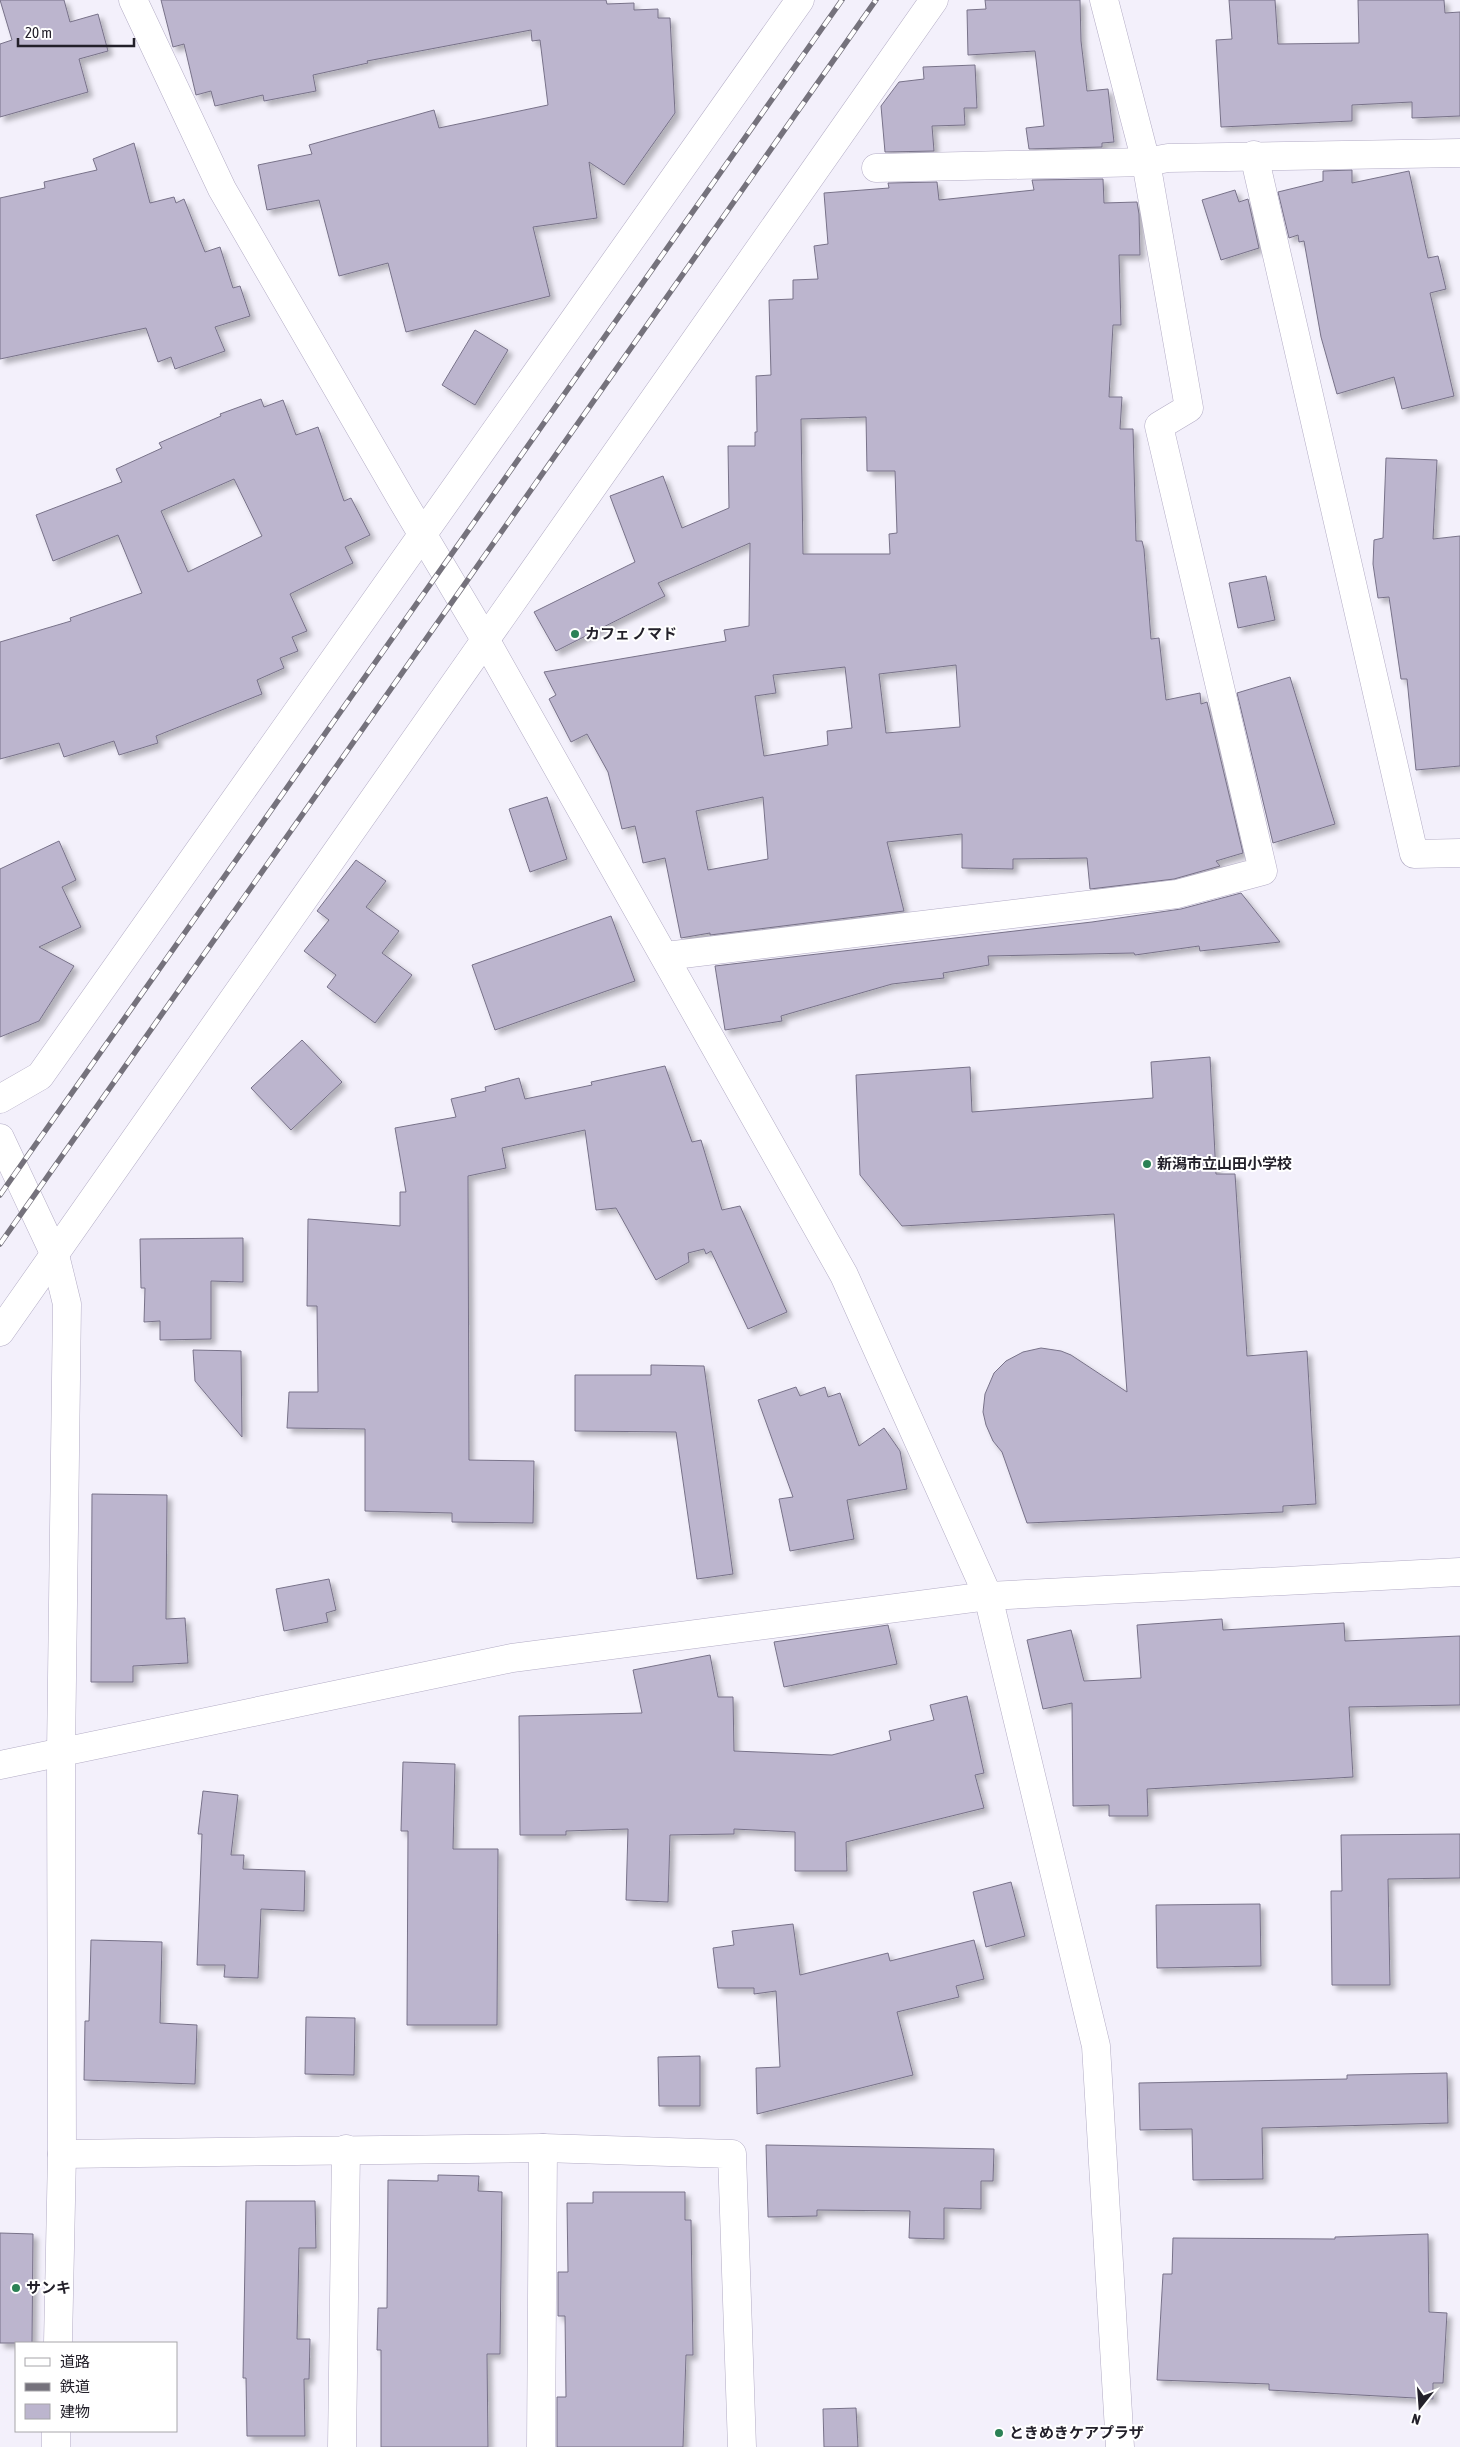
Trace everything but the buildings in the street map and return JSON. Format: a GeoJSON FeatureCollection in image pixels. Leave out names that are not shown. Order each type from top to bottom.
{"type":"FeatureCollection","features":[{"type":"Feature","properties":{"kind":"street"},"geometry":{"type":"LineString","coordinates":[[133,0],[222,189],[486,641],[666,956],[844,1275],[988,1596],[1096,2046],[1120,2447]]}},
{"type":"Feature","properties":{"kind":"street"},"geometry":{"type":"LineString","coordinates":[[0,1099],[40,1076],[800,0]]}},
{"type":"Feature","properties":{"kind":"street"},"geometry":{"type":"LineString","coordinates":[[0,1332],[934,0]]}},
{"type":"Feature","properties":{"kind":"street"},"geometry":{"type":"LineString","coordinates":[[666,956],[1177,894],[1263,871],[1160,426],[1189,408],[1146,162],[1104,0]]}},
{"type":"Feature","properties":{"kind":"street"},"geometry":{"type":"LineString","coordinates":[[876,168],[1146,162],[1168,158],[1254,155],[1460,153]]}},
{"type":"Feature","properties":{"kind":"street"},"geometry":{"type":"LineString","coordinates":[[1254,155],[1414,854],[1460,853]]}},
{"type":"Feature","properties":{"kind":"street"},"geometry":{"type":"LineString","coordinates":[[0,1138],[55,1255],[68,1304],[62,1753],[62,2154],[58,2342]]}},
{"type":"Feature","properties":{"kind":"street"},"geometry":{"type":"LineString","coordinates":[[0,1765],[512,1658],[988,1596],[1460,1572]]}},
{"type":"Feature","properties":{"kind":"street"},"geometry":{"type":"LineString","coordinates":[[62,2154],[544,2148],[732,2154],[742,2447]]}},
{"type":"Feature","properties":{"kind":"street"},"geometry":{"type":"LineString","coordinates":[[540,2447],[544,2148]]}},
{"type":"Feature","properties":{"kind":"street"},"geometry":{"type":"LineString","coordinates":[[342,2447],[346,2149]]}},
{"type":"Feature","properties":{"kind":"street"},"geometry":{"type":"LineString","coordinates":[[56,2432],[56,2447]]}},
{"type":"Feature","properties":{"kind":"railway"},"geometry":{"type":"LineString","coordinates":[[0,1195],[842,0]]}},
{"type":"Feature","properties":{"kind":"railway"},"geometry":{"type":"LineString","coordinates":[[0,1244],[876,0]]}},
{"type":"Feature","properties":{"kind":"place","name":"カフェ ノマド"},"geometry":{"type":"Point","coordinates":[575,634]}},
{"type":"Feature","properties":{"kind":"place","name":"新潟市立山田小学校"},"geometry":{"type":"Point","coordinates":[1147,1164]}},
{"type":"Feature","properties":{"kind":"place","name":"サンキ"},"geometry":{"type":"Point","coordinates":[16,2288]}},
{"type":"Feature","properties":{"kind":"place","name":"ときめきケアプラザ"},"geometry":{"type":"Point","coordinates":[999,2433]}}]}
